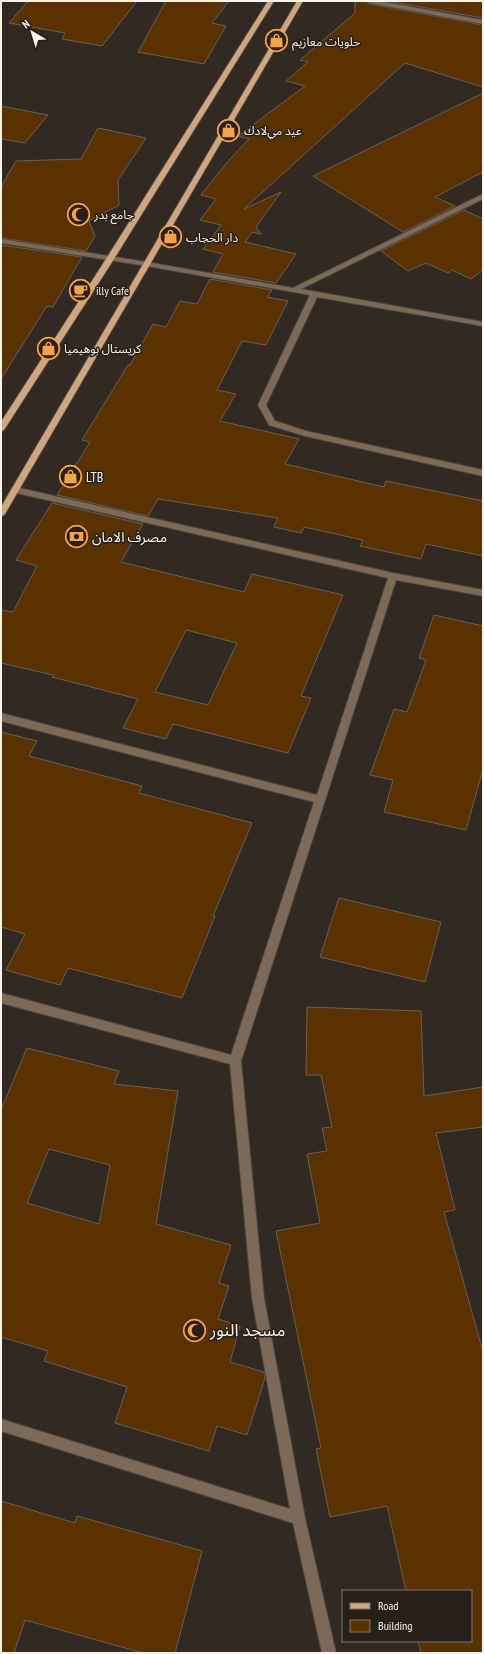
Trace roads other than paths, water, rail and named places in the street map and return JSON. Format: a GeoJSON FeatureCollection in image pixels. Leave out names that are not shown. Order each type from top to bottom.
{"type":"FeatureCollection","features":[{"type":"Feature","properties":{"kind":"main road"},"geometry":{"type":"LineString","coordinates":[[1,428],[110,259],[271,1]]}},
{"type":"Feature","properties":{"kind":"main road"},"geometry":{"type":"LineString","coordinates":[[1,514],[300,1]]}},
{"type":"Feature","properties":{"kind":"street"},"geometry":{"type":"LineString","coordinates":[[369,1],[483,22]]}},
{"type":"Feature","properties":{"kind":"street"},"geometry":{"type":"LineString","coordinates":[[294,290],[483,196]]}},
{"type":"Feature","properties":{"kind":"street"},"geometry":{"type":"LineString","coordinates":[[1,241],[147,264],[483,324]]}},
{"type":"Feature","properties":{"kind":"street"},"geometry":{"type":"LineString","coordinates":[[315,294],[262,405],[272,423],[305,433],[483,473]]}},
{"type":"Feature","properties":{"kind":"street"},"geometry":{"type":"LineString","coordinates":[[16,490],[393,576],[483,593]]}},
{"type":"Feature","properties":{"kind":"street"},"geometry":{"type":"LineString","coordinates":[[329,1653],[298,1518],[258,1298],[235,1061],[393,576]]}},
{"type":"Feature","properties":{"kind":"street"},"geometry":{"type":"LineString","coordinates":[[1,717],[321,800]]}},
{"type":"Feature","properties":{"kind":"street"},"geometry":{"type":"LineString","coordinates":[[1,998],[235,1061]]}},
{"type":"Feature","properties":{"kind":"street"},"geometry":{"type":"LineString","coordinates":[[1,1425],[298,1518]]}},
{"type":"Feature","properties":{"kind":"place","name":"حلويات معازيم"},"geometry":{"type":"Point","coordinates":[276,41]}},
{"type":"Feature","properties":{"kind":"place","name":"عيد ميﻻدك"},"geometry":{"type":"Point","coordinates":[228,130]}},
{"type":"Feature","properties":{"kind":"place","name":"جامع بدر"},"geometry":{"type":"Point","coordinates":[78,214]}},
{"type":"Feature","properties":{"kind":"place","name":"دار الحجاب"},"geometry":{"type":"Point","coordinates":[170,237]}},
{"type":"Feature","properties":{"kind":"place","name":"illy Cafe"},"geometry":{"type":"Point","coordinates":[81,290]}},
{"type":"Feature","properties":{"kind":"place","name":"كريستال بوهيميا"},"geometry":{"type":"Point","coordinates":[49,348]}},
{"type":"Feature","properties":{"kind":"place","name":"LTB"},"geometry":{"type":"Point","coordinates":[70,477]}},
{"type":"Feature","properties":{"kind":"place","name":"مصرف الامان"},"geometry":{"type":"Point","coordinates":[76,537]}},
{"type":"Feature","properties":{"kind":"place","name":"مسجد النور"},"geometry":{"type":"Point","coordinates":[194,1330]}}]}
